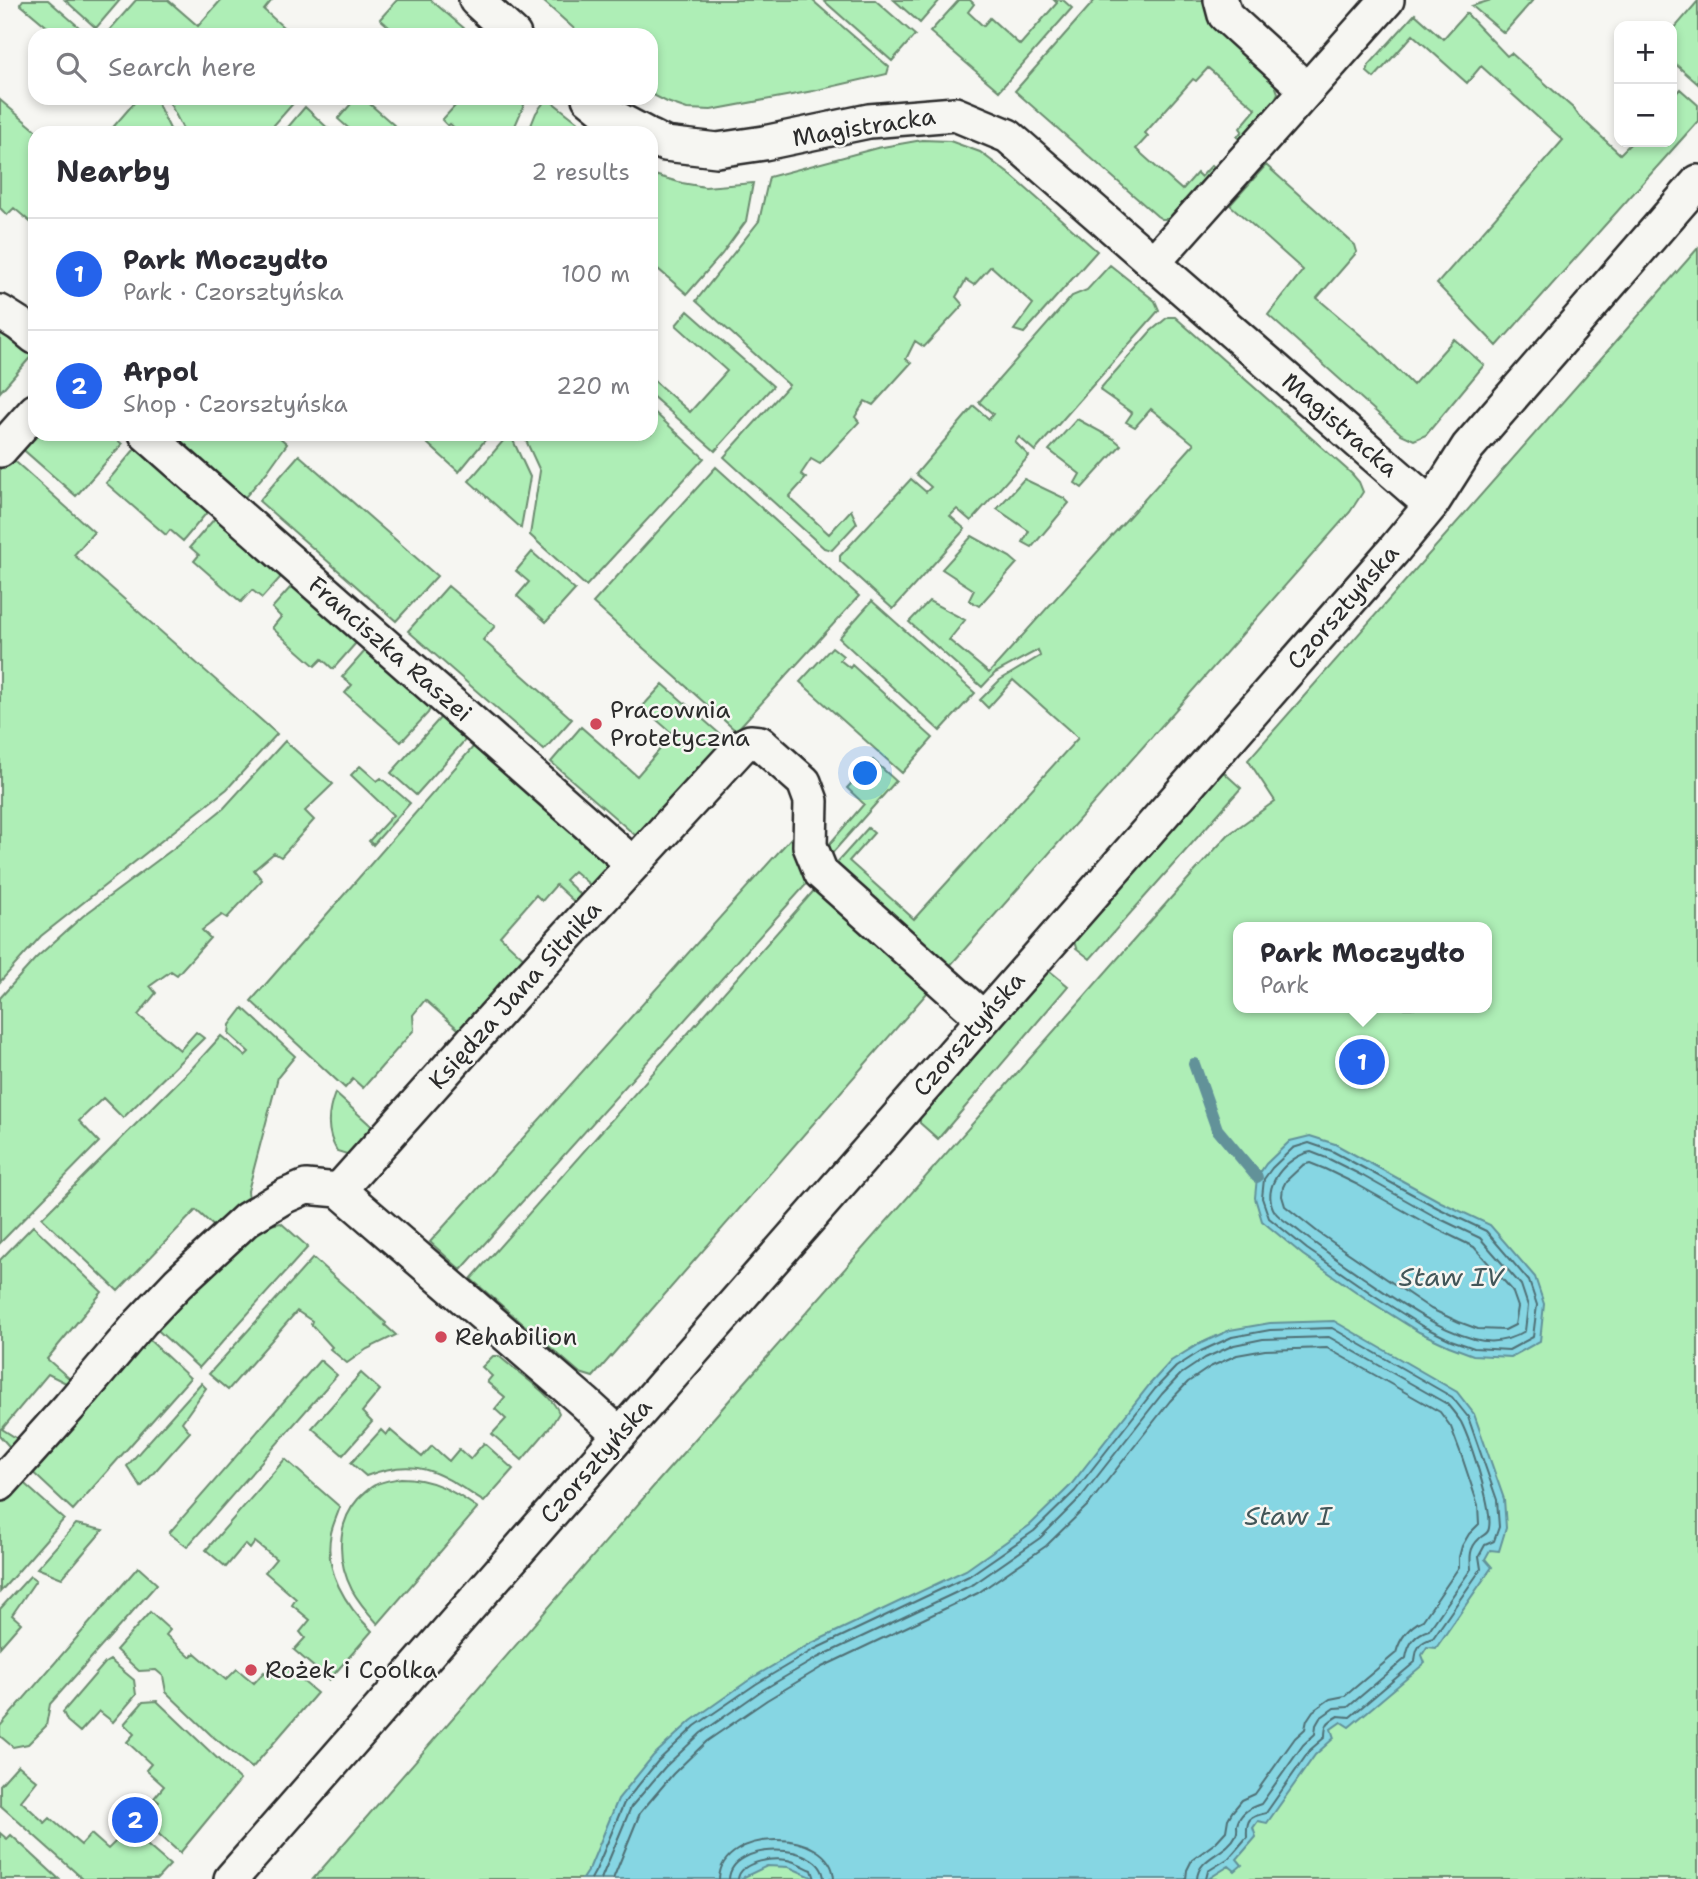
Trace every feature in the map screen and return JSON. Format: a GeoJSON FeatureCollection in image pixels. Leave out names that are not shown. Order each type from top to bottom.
{"type":"FeatureCollection","features":[{"type":"Feature","properties":{"kind":"street"},"geometry":{"type":"LineString","coordinates":[[476,0],[506,28]]}},
{"type":"Feature","properties":{"kind":"street"},"geometry":{"type":"LineString","coordinates":[[1221,0],[1225,15],[1306,89]]}},
{"type":"Feature","properties":{"kind":"street"},"geometry":{"type":"LineString","coordinates":[[1153,263],[1387,0]]}},
{"type":"Feature","properties":{"kind":"street"},"geometry":{"type":"LineString","coordinates":[[598,105],[631,126]]}},
{"type":"Feature","properties":{"kind":"street","name":"Magistracka"},"geometry":{"type":"LineString","coordinates":[[658,140],[665,144],[716,150],[869,121],[955,114],[1009,136],[1431,505]]}},
{"type":"Feature","properties":{"kind":"street","name":"Czorsztyńska"},"geometry":{"type":"LineString","coordinates":[[231,1879],[1393,551],[1431,505],[1468,447],[1698,182]]}},
{"type":"Feature","properties":{"kind":"street"},"geometry":{"type":"LineString","coordinates":[[0,312],[28,331]]}},
{"type":"Feature","properties":{"kind":"street"},"geometry":{"type":"LineString","coordinates":[[0,450],[28,419]]}},
{"type":"Feature","properties":{"kind":"street","name":"Franciszka Raszei"},"geometry":{"type":"LineString","coordinates":[[154,441],[634,864]]}},
{"type":"Feature","properties":{"kind":"street","name":"Księdza Jana Sitnika"},"geometry":{"type":"LineString","coordinates":[[339,1190],[634,864],[743,746],[750,742],[760,743],[804,782],[811,801],[810,846],[821,873],[983,1018]]}},
{"type":"Feature","properties":{"kind":"street"},"geometry":{"type":"LineString","coordinates":[[0,1484],[178,1283],[247,1219],[285,1196],[306,1187],[339,1190],[620,1434]]}},
{"type":"Feature","properties":{"kind":"green space"},"geometry":{"type":"Polygon","coordinates":[[[23,0],[48,0],[80,28],[49,28],[20,4],[23,0]]]}},
{"type":"Feature","properties":{"kind":"green space"},"geometry":{"type":"Polygon","coordinates":[[[65,0],[120,0],[96,28],[65,0]]]}},
{"type":"Feature","properties":{"kind":"green space"},"geometry":{"type":"Polygon","coordinates":[[[136,0],[168,0],[198,26],[221,0],[272,0],[264,10],[284,28],[111,28],[136,0]]]}},
{"type":"Feature","properties":{"kind":"green space"},"geometry":{"type":"Polygon","coordinates":[[[397,0],[431,0],[464,28],[390,28],[380,19],[397,0]]]}},
{"type":"Feature","properties":{"kind":"green space"},"geometry":{"type":"Polygon","coordinates":[[[542,0],[812,0],[889,67],[887,74],[813,91],[711,110],[687,109],[658,98],[658,28],[573,28],[542,0]]]}},
{"type":"Feature","properties":{"kind":"green space"},"geometry":{"type":"Polygon","coordinates":[[[823,0],[875,0],[915,35],[892,61],[823,0]]]}},
{"type":"Feature","properties":{"kind":"green space"},"geometry":{"type":"Polygon","coordinates":[[[894,0],[940,0],[920,23],[894,0]]]}},
{"type":"Feature","properties":{"kind":"green space"},"geometry":{"type":"Polygon","coordinates":[[[959,0],[970,0],[974,4],[968,12],[983,26],[990,18],[1020,45],[1057,3],[1054,0],[1063,0],[1072,8],[999,91],[930,32],[959,0]]]}},
{"type":"Feature","properties":{"kind":"green space"},"geometry":{"type":"Polygon","coordinates":[[[1095,0],[1209,0],[1274,82],[1278,93],[1273,104],[1241,141],[1237,137],[1242,131],[1240,128],[1256,109],[1208,68],[1196,81],[1193,79],[1145,133],[1148,136],[1136,149],[1182,190],[1197,173],[1201,177],[1212,165],[1215,168],[1170,219],[1157,216],[1015,91],[1095,0]]]}},
{"type":"Feature","properties":{"kind":"green space"},"geometry":{"type":"Polygon","coordinates":[[[1491,0],[1533,0],[1504,33],[1472,6],[1491,0]]]}},
{"type":"Feature","properties":{"kind":"green space"},"geometry":{"type":"Polygon","coordinates":[[[1698,1],[1698,84],[1677,65],[1677,25],[1698,1]]]}},
{"type":"Feature","properties":{"kind":"green space"},"geometry":{"type":"Polygon","coordinates":[[[1466,13],[1507,56],[1511,53],[1620,154],[1627,147],[1675,147],[1497,346],[1437,284],[1563,140],[1481,66],[1467,83],[1413,35],[1374,78],[1367,72],[1369,65],[1415,14],[1443,39],[1466,13]]]}},
{"type":"Feature","properties":{"kind":"green space"},"geometry":{"type":"Polygon","coordinates":[[[1680,89],[1698,105],[1698,121],[1677,145],[1677,92],[1680,89]]]}},
{"type":"Feature","properties":{"kind":"green space"},"geometry":{"type":"Polygon","coordinates":[[[0,100],[31,126],[28,126],[28,220],[14,208],[7,215],[0,208],[0,100]]]}},
{"type":"Feature","properties":{"kind":"green space"},"geometry":{"type":"Polygon","coordinates":[[[132,105],[158,105],[169,126],[114,126],[132,105]]]}},
{"type":"Feature","properties":{"kind":"green space"},"geometry":{"type":"Polygon","coordinates":[[[171,105],[292,105],[273,126],[181,126],[171,105]]]}},
{"type":"Feature","properties":{"kind":"green space"},"geometry":{"type":"Polygon","coordinates":[[[350,105],[371,105],[395,126],[346,126],[338,119],[350,105]]]}},
{"type":"Feature","properties":{"kind":"green space"},"geometry":{"type":"Polygon","coordinates":[[[524,105],[515,126],[448,126],[442,120],[455,106],[524,105]]]}},
{"type":"Feature","properties":{"kind":"green space"},"geometry":{"type":"Polygon","coordinates":[[[542,105],[556,105],[583,126],[531,126],[542,105]]]}},
{"type":"Feature","properties":{"kind":"green space"},"geometry":{"type":"Polygon","coordinates":[[[305,107],[325,126],[289,126],[305,107]]]}},
{"type":"Feature","properties":{"kind":"green space"},"geometry":{"type":"Polygon","coordinates":[[[922,140],[950,141],[980,152],[1013,177],[1097,251],[1024,333],[1014,330],[1033,304],[991,266],[974,285],[966,280],[956,297],[963,305],[924,347],[915,341],[906,359],[911,363],[873,405],[865,401],[855,417],[859,422],[820,464],[811,459],[801,474],[806,478],[789,497],[829,534],[851,510],[857,523],[832,550],[824,548],[724,457],[789,385],[696,301],[759,221],[769,177],[877,148],[922,140]]]}},
{"type":"Feature","properties":{"kind":"green space"},"geometry":{"type":"Polygon","coordinates":[[[1266,165],[1355,245],[1357,252],[1317,298],[1378,350],[1413,385],[1454,339],[1484,365],[1426,435],[1414,440],[1401,434],[1268,315],[1303,270],[1230,205],[1266,165]]]}},
{"type":"Feature","properties":{"kind":"green space"},"geometry":{"type":"Polygon","coordinates":[[[658,176],[705,187],[753,183],[746,221],[687,294],[658,269],[658,176]]]}},
{"type":"Feature","properties":{"kind":"green space"},"geometry":{"type":"Polygon","coordinates":[[[1698,248],[1698,1879],[313,1879],[660,1479],[1170,899],[1228,835],[1275,801],[1248,760],[1698,248]]]}},
{"type":"Feature","properties":{"kind":"green space"},"geometry":{"type":"Polygon","coordinates":[[[1110,265],[1155,301],[1159,310],[1035,451],[1019,437],[1015,442],[1029,456],[971,521],[957,509],[950,516],[965,529],[893,609],[840,561],[840,556],[911,479],[926,492],[931,487],[916,474],[974,406],[989,419],[993,414],[979,402],[1072,296],[1087,290],[1110,265]]]}},
{"type":"Feature","properties":{"kind":"green space"},"geometry":{"type":"Polygon","coordinates":[[[688,311],[773,386],[715,451],[658,401],[658,384],[690,412],[727,371],[676,325],[688,311]]]}},
{"type":"Feature","properties":{"kind":"green space"},"geometry":{"type":"Polygon","coordinates":[[[1168,317],[1175,317],[1352,474],[1363,492],[1350,512],[948,968],[833,867],[868,828],[874,833],[849,861],[914,919],[1078,738],[1013,680],[988,708],[980,700],[1000,680],[1040,656],[1038,650],[995,673],[982,687],[909,622],[929,601],[965,620],[949,640],[989,673],[1194,444],[1151,409],[1135,427],[1126,422],[1132,413],[1100,389],[1151,331],[1168,317]]]}},
{"type":"Feature","properties":{"kind":"green space"},"geometry":{"type":"Polygon","coordinates":[[[0,321],[28,346],[28,360],[0,392],[0,321]]]}},
{"type":"Feature","properties":{"kind":"green space"},"geometry":{"type":"Polygon","coordinates":[[[658,415],[704,458],[586,586],[530,535],[540,471],[526,441],[658,441],[658,415]]]}},
{"type":"Feature","properties":{"kind":"green space"},"geometry":{"type":"Polygon","coordinates":[[[1077,419],[1121,445],[1082,488],[1075,483],[1080,474],[1049,450],[1077,419]]]}},
{"type":"Feature","properties":{"kind":"green space"},"geometry":{"type":"Polygon","coordinates":[[[28,439],[28,441],[119,441],[122,444],[76,496],[18,445],[28,439]]]}},
{"type":"Feature","properties":{"kind":"green space"},"geometry":{"type":"Polygon","coordinates":[[[167,441],[284,441],[287,444],[239,504],[167,441]]]}},
{"type":"Feature","properties":{"kind":"green space"},"geometry":{"type":"Polygon","coordinates":[[[425,441],[484,441],[459,472],[425,441]]]}},
{"type":"Feature","properties":{"kind":"green space"},"geometry":{"type":"Polygon","coordinates":[[[503,441],[513,441],[530,477],[521,528],[469,481],[503,441]]]}},
{"type":"Feature","properties":{"kind":"green space"},"geometry":{"type":"Polygon","coordinates":[[[151,448],[214,504],[183,541],[170,530],[166,535],[106,483],[134,450],[151,448]]]}},
{"type":"Feature","properties":{"kind":"green space"},"geometry":{"type":"Polygon","coordinates":[[[8,455],[94,532],[74,555],[277,734],[227,789],[41,936],[0,982],[0,464],[8,455]]]}},
{"type":"Feature","properties":{"kind":"green space"},"geometry":{"type":"Polygon","coordinates":[[[299,455],[437,576],[396,621],[259,501],[299,455]]]}},
{"type":"Feature","properties":{"kind":"green space"},"geometry":{"type":"Polygon","coordinates":[[[716,467],[859,596],[736,731],[593,603],[716,467]]]}},
{"type":"Feature","properties":{"kind":"green space"},"geometry":{"type":"Polygon","coordinates":[[[1024,479],[1069,503],[1032,547],[1023,542],[1029,531],[997,509],[1024,479]]]}},
{"type":"Feature","properties":{"kind":"green space"},"geometry":{"type":"Polygon","coordinates":[[[222,510],[288,569],[262,598],[252,590],[241,602],[194,561],[199,555],[190,547],[222,510]]]}},
{"type":"Feature","properties":{"kind":"green space"},"geometry":{"type":"Polygon","coordinates":[[[972,536],[1017,563],[979,606],[969,600],[974,590],[942,569],[972,536]]]}},
{"type":"Feature","properties":{"kind":"green space"},"geometry":{"type":"Polygon","coordinates":[[[532,552],[575,590],[546,622],[517,596],[529,582],[516,571],[532,552]]]}},
{"type":"Feature","properties":{"kind":"green space"},"geometry":{"type":"Polygon","coordinates":[[[299,578],[363,635],[333,669],[322,659],[315,666],[272,628],[281,617],[272,608],[299,578]]]}},
{"type":"Feature","properties":{"kind":"green space"},"geometry":{"type":"Polygon","coordinates":[[[448,586],[495,626],[483,640],[572,719],[544,750],[408,631],[448,586]]]}},
{"type":"Feature","properties":{"kind":"green space"},"geometry":{"type":"Polygon","coordinates":[[[872,601],[975,693],[940,731],[839,638],[872,601]]]}},
{"type":"Feature","properties":{"kind":"green space"},"geometry":{"type":"Polygon","coordinates":[[[372,643],[435,698],[428,713],[401,742],[345,693],[352,685],[342,677],[372,643]]]}},
{"type":"Feature","properties":{"kind":"green space"},"geometry":{"type":"Polygon","coordinates":[[[832,647],[843,656],[840,660],[850,668],[852,665],[933,738],[902,773],[800,682],[832,647]]]}},
{"type":"Feature","properties":{"kind":"green space"},"geometry":{"type":"Polygon","coordinates":[[[663,684],[729,742],[641,838],[551,762],[581,727],[637,776],[673,734],[642,707],[663,684]]]}},
{"type":"Feature","properties":{"kind":"green space"},"geometry":{"type":"Polygon","coordinates":[[[441,717],[466,739],[416,795],[391,773],[441,717]]]}},
{"type":"Feature","properties":{"kind":"green space"},"geometry":{"type":"Polygon","coordinates":[[[481,738],[608,860],[601,883],[596,890],[574,871],[565,880],[586,900],[580,907],[556,885],[542,901],[536,895],[500,936],[529,963],[465,1035],[425,1000],[413,1015],[414,1030],[363,1088],[353,1079],[345,1088],[251,1001],[481,738]]]}},
{"type":"Feature","properties":{"kind":"green space"},"geometry":{"type":"Polygon","coordinates":[[[285,741],[333,784],[305,811],[314,820],[281,857],[274,853],[254,870],[262,880],[227,918],[222,915],[202,930],[210,938],[177,975],[171,971],[150,986],[156,993],[138,1015],[180,1050],[196,1032],[204,1038],[123,1118],[103,1098],[79,1121],[99,1142],[0,1243],[0,998],[36,958],[83,916],[224,808],[285,741]]]}},
{"type":"Feature","properties":{"kind":"green space"},"geometry":{"type":"Polygon","coordinates":[[[873,760],[896,781],[827,859],[826,848],[864,804],[847,788],[873,760]]]}},
{"type":"Feature","properties":{"kind":"green space"},"geometry":{"type":"Polygon","coordinates":[[[360,766],[377,781],[381,778],[410,803],[373,845],[369,841],[393,815],[351,775],[360,766]]]}},
{"type":"Feature","properties":{"kind":"green space"},"geometry":{"type":"Polygon","coordinates":[[[1220,769],[1241,788],[1090,959],[1076,948],[1073,938],[1220,769]]]}},
{"type":"Feature","properties":{"kind":"green space"},"geometry":{"type":"Polygon","coordinates":[[[791,838],[810,880],[461,1270],[430,1242],[791,838]]]}},
{"type":"Feature","properties":{"kind":"green space"},"geometry":{"type":"Polygon","coordinates":[[[818,886],[933,986],[593,1377],[580,1373],[471,1279],[818,886]]]}},
{"type":"Feature","properties":{"kind":"green space"},"geometry":{"type":"Polygon","coordinates":[[[1051,972],[1068,986],[938,1139],[920,1123],[920,1115],[1044,973],[1051,972]]]}},
{"type":"Feature","properties":{"kind":"green space"},"geometry":{"type":"Polygon","coordinates":[[[243,1008],[295,1056],[278,1077],[248,1191],[250,1211],[219,1231],[196,1210],[118,1291],[42,1218],[221,1036],[245,1056],[249,1052],[229,1034],[230,1025],[243,1008]]]}},
{"type":"Feature","properties":{"kind":"green space"},"geometry":{"type":"Polygon","coordinates":[[[335,1093],[378,1132],[350,1155],[337,1151],[329,1130],[330,1108],[335,1093]]]}},
{"type":"Feature","properties":{"kind":"green space"},"geometry":{"type":"Polygon","coordinates":[[[281,1223],[308,1247],[199,1368],[150,1323],[248,1229],[281,1223]]]}},
{"type":"Feature","properties":{"kind":"green space"},"geometry":{"type":"Polygon","coordinates":[[[33,1226],[102,1292],[47,1359],[70,1379],[72,1386],[48,1374],[2,1429],[24,1443],[15,1453],[0,1436],[0,1260],[33,1226]]]}},
{"type":"Feature","properties":{"kind":"green space"},"geometry":{"type":"Polygon","coordinates":[[[313,1258],[396,1335],[367,1349],[347,1363],[330,1349],[332,1347],[311,1324],[312,1321],[297,1311],[228,1390],[209,1374],[313,1258]]]}},
{"type":"Feature","properties":{"kind":"green space"},"geometry":{"type":"Polygon","coordinates":[[[142,1333],[190,1378],[73,1510],[27,1467],[142,1333]]]}},
{"type":"Feature","properties":{"kind":"green space"},"geometry":{"type":"Polygon","coordinates":[[[493,1356],[499,1356],[541,1391],[559,1413],[522,1460],[492,1434],[506,1419],[495,1409],[505,1397],[487,1382],[492,1376],[482,1367],[493,1356]]]}},
{"type":"Feature","properties":{"kind":"green space"},"geometry":{"type":"Polygon","coordinates":[[[320,1360],[337,1375],[187,1547],[169,1533],[320,1360]]]}},
{"type":"Feature","properties":{"kind":"green space"},"geometry":{"type":"Polygon","coordinates":[[[361,1373],[380,1390],[362,1412],[372,1422],[343,1455],[312,1428],[361,1373]]]}},
{"type":"Feature","properties":{"kind":"green space"},"geometry":{"type":"Polygon","coordinates":[[[201,1383],[206,1388],[182,1422],[190,1432],[141,1487],[127,1466],[201,1383]]]}},
{"type":"Feature","properties":{"kind":"green space"},"geometry":{"type":"Polygon","coordinates":[[[381,1430],[386,1435],[390,1430],[422,1457],[432,1446],[449,1461],[459,1449],[470,1459],[484,1443],[513,1469],[484,1502],[455,1483],[429,1471],[401,1467],[366,1476],[351,1463],[381,1430]]]}},
{"type":"Feature","properties":{"kind":"green space"},"geometry":{"type":"Polygon","coordinates":[[[285,1459],[340,1507],[332,1530],[330,1560],[345,1599],[372,1631],[329,1680],[294,1650],[305,1638],[300,1632],[310,1620],[292,1605],[296,1599],[265,1572],[276,1559],[255,1542],[250,1549],[245,1544],[226,1567],[206,1550],[285,1459]]]}},
{"type":"Feature","properties":{"kind":"green space"},"geometry":{"type":"Polygon","coordinates":[[[17,1477],[64,1519],[0,1592],[0,1497],[17,1477]]]}},
{"type":"Feature","properties":{"kind":"green space"},"geometry":{"type":"Polygon","coordinates":[[[401,1478],[423,1480],[442,1487],[478,1508],[378,1624],[358,1599],[347,1579],[342,1555],[342,1531],[351,1509],[364,1493],[378,1484],[401,1478]]]}},
{"type":"Feature","properties":{"kind":"green space"},"geometry":{"type":"Polygon","coordinates":[[[76,1524],[103,1530],[62,1578],[37,1568],[76,1524]]]}},
{"type":"Feature","properties":{"kind":"green space"},"geometry":{"type":"Polygon","coordinates":[[[138,1567],[157,1584],[50,1704],[46,1726],[28,1744],[13,1747],[0,1736],[0,1726],[138,1567]]]}},
{"type":"Feature","properties":{"kind":"green space"},"geometry":{"type":"Polygon","coordinates":[[[30,1576],[36,1580],[12,1615],[21,1623],[0,1647],[0,1609],[30,1576]]]}},
{"type":"Feature","properties":{"kind":"green space"},"geometry":{"type":"Polygon","coordinates":[[[150,1612],[170,1630],[166,1635],[190,1657],[195,1653],[226,1680],[237,1669],[254,1683],[264,1672],[270,1677],[282,1664],[317,1693],[252,1768],[211,1735],[166,1692],[163,1676],[156,1670],[139,1671],[116,1650],[150,1612]]]}},
{"type":"Feature","properties":{"kind":"green space"},"geometry":{"type":"Polygon","coordinates":[[[110,1660],[134,1680],[136,1695],[113,1722],[99,1711],[80,1732],[67,1721],[63,1712],[110,1660]]]}},
{"type":"Feature","properties":{"kind":"green space"},"geometry":{"type":"Polygon","coordinates":[[[157,1701],[240,1780],[180,1853],[144,1821],[159,1802],[154,1798],[164,1786],[146,1770],[151,1764],[127,1742],[134,1734],[124,1724],[143,1702],[157,1701]]]}},
{"type":"Feature","properties":{"kind":"green space"},"geometry":{"type":"Polygon","coordinates":[[[18,1765],[37,1781],[21,1801],[45,1823],[50,1818],[81,1845],[91,1834],[108,1849],[119,1838],[125,1842],[133,1833],[170,1865],[157,1879],[83,1879],[0,1805],[0,1785],[18,1765]]]}},
{"type":"Feature","properties":{"kind":"green space"},"geometry":{"type":"Polygon","coordinates":[[[0,1833],[7,1839],[11,1835],[59,1879],[0,1879],[0,1833]]]}},
{"type":"Feature","properties":{"kind":"water","name":"Staw IV"},"geometry":{"type":"Polygon","coordinates":[[[1310,1136],[1335,1144],[1441,1202],[1490,1225],[1535,1277],[1544,1304],[1540,1341],[1511,1357],[1473,1355],[1449,1346],[1419,1332],[1371,1302],[1303,1255],[1262,1221],[1255,1198],[1257,1177],[1266,1164],[1290,1141],[1310,1136]]]}},
{"type":"Feature","properties":{"kind":"water","name":"Staw I"},"geometry":{"type":"Polygon","coordinates":[[[1334,1321],[1457,1392],[1474,1414],[1504,1499],[1506,1528],[1499,1551],[1490,1550],[1485,1559],[1492,1567],[1436,1648],[1427,1647],[1422,1655],[1425,1663],[1349,1727],[1341,1722],[1331,1729],[1334,1738],[1315,1755],[1267,1823],[1258,1821],[1253,1828],[1256,1837],[1237,1859],[1242,1865],[1235,1871],[1229,1866],[1208,1879],[816,1879],[789,1867],[767,1866],[740,1879],[582,1879],[590,1867],[618,1799],[653,1756],[691,1721],[752,1678],[810,1644],[966,1570],[1030,1525],[1070,1486],[1171,1361],[1230,1330],[1270,1323],[1334,1321]]]}},
{"type":"Feature","properties":{"kind":"waterway"},"geometry":{"type":"LineString","coordinates":[[1194,1064],[1217,1129],[1257,1177]]}},
{"type":"Feature","properties":{"kind":"place","name":"Pracownia Protetyczna"},"geometry":{"type":"Point","coordinates":[596,724]}},
{"type":"Feature","properties":{"kind":"place","name":"Park Moczydło"},"geometry":{"type":"Point","coordinates":[1362,1062]}},
{"type":"Feature","properties":{"kind":"place","name":"Rehabilion"},"geometry":{"type":"Point","coordinates":[441,1337]}},
{"type":"Feature","properties":{"kind":"place","name":"Rożek i Coolka"},"geometry":{"type":"Point","coordinates":[251,1670]}},
{"type":"Feature","properties":{"kind":"place","name":"Arpol"},"geometry":{"type":"Point","coordinates":[135,1820]}}]}
